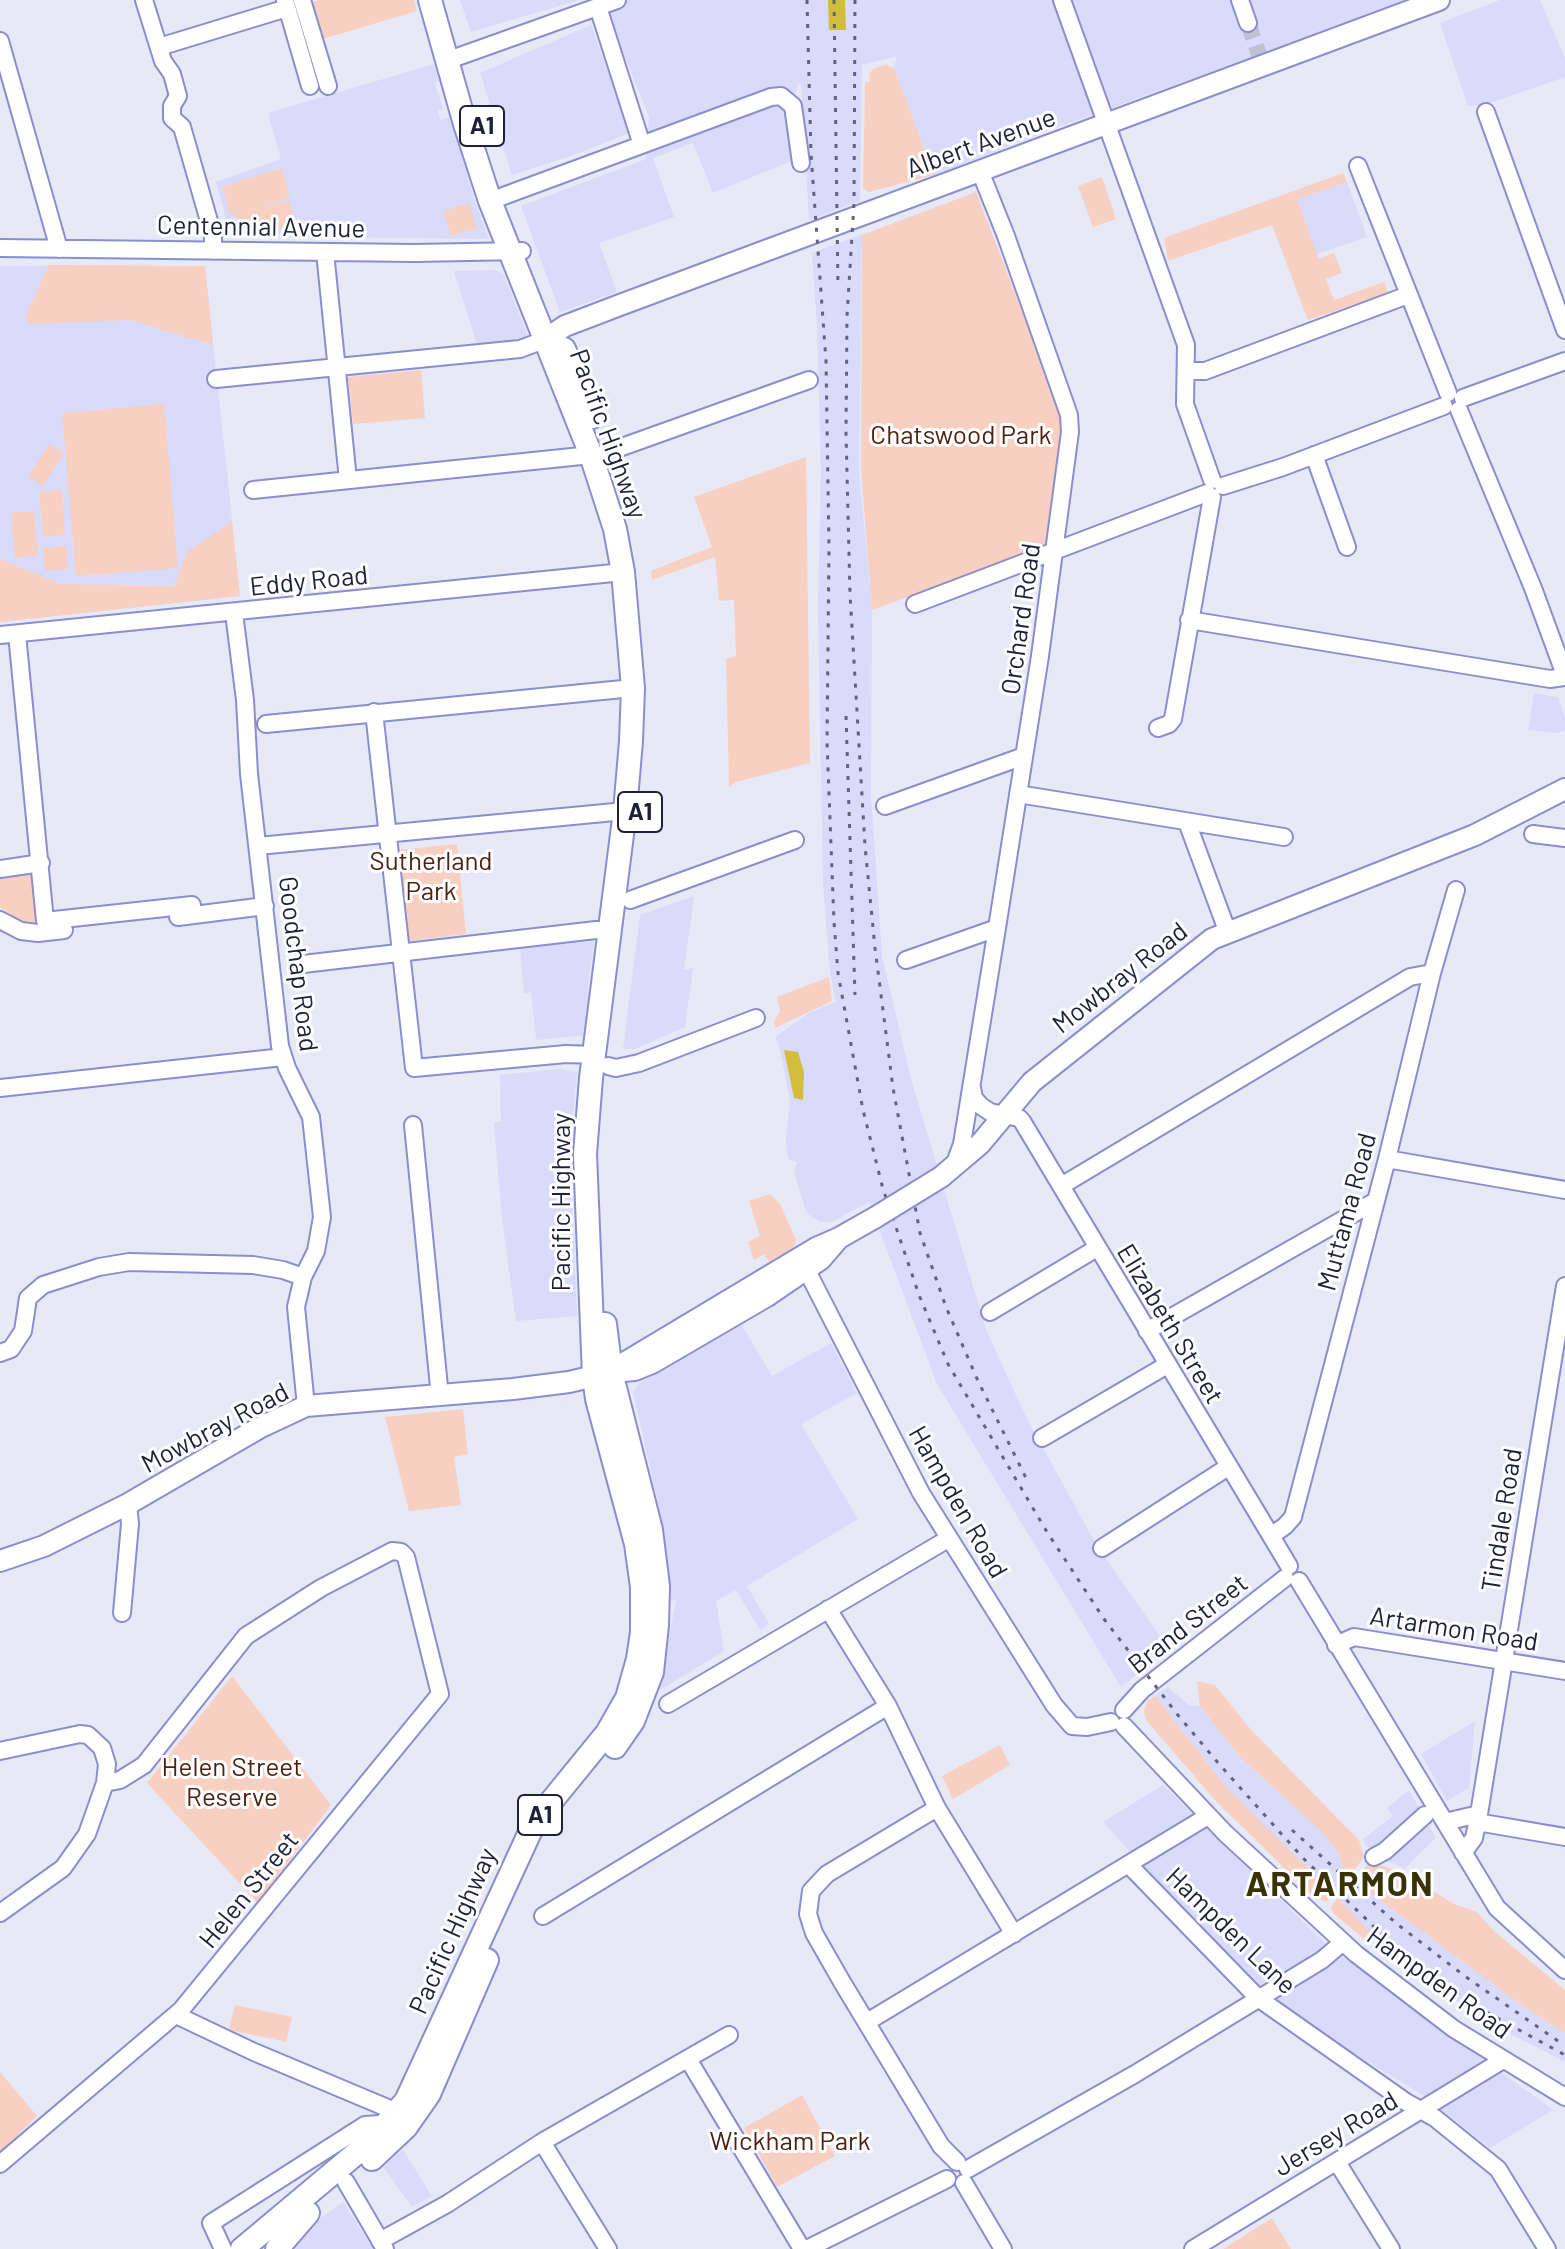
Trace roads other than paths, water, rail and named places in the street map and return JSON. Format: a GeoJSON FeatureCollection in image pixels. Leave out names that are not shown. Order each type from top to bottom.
{"type":"FeatureCollection","features":[{"type":"Feature","properties":{"kind":"highway","name":"Pacific Highway"},"geometry":{"type":"LineString","coordinates":[[246,2246],[308,2213],[346,2182],[398,2123],[530,1832],[612,1724],[627,1698],[634,1679],[642,1632],[641,1571],[597,1399],[602,1374],[585,1154],[630,900],[641,797],[647,678],[635,550],[515,252],[453,58],[430,0]]}},
{"type":"Feature","properties":{"kind":"highway","name":"Pacific Highway"},"geometry":{"type":"LineString","coordinates":[[444,0],[453,58]]}},
{"type":"Feature","properties":{"kind":"highway","name":"Pacific Highway"},"geometry":{"type":"LineString","coordinates":[[598,454],[623,572],[633,688],[602,1060]]}},
{"type":"Feature","properties":{"kind":"highway","name":"Pacific Highway"},"geometry":{"type":"LineString","coordinates":[[246,2246],[398,2123]]}},
{"type":"Feature","properties":{"kind":"highway"},"geometry":{"type":"LineString","coordinates":[[277,2249],[308,2213]]}},
{"type":"Feature","properties":{"kind":"main road","name":"Albert Avenue"},"geometry":{"type":"LineString","coordinates":[[550,336],[608,310],[1427,2]]}},
{"type":"Feature","properties":{"kind":"main road","name":"Mowbray Road"},"geometry":{"type":"LineString","coordinates":[[0,1561],[44,1546],[128,1504],[259,1428],[306,1406],[440,1397],[562,1383],[602,1374],[803,1264],[821,1259],[839,1238],[946,1174],[980,1144],[1038,1076],[1212,939],[1475,835],[1565,789]]}},
{"type":"Feature","properties":{"kind":"street"},"geometry":{"type":"LineString","coordinates":[[144,0],[163,61],[172,74],[178,96],[172,106],[172,118],[182,127],[213,235],[213,251]]}},
{"type":"Feature","properties":{"kind":"street"},"geometry":{"type":"LineString","coordinates":[[453,58],[617,0]]}},
{"type":"Feature","properties":{"kind":"street"},"geometry":{"type":"LineString","coordinates":[[1062,0],[1186,345],[1185,404],[1213,489],[1173,719],[1158,728]]}},
{"type":"Feature","properties":{"kind":"street"},"geometry":{"type":"LineString","coordinates":[[1240,0],[1248,23]]}},
{"type":"Feature","properties":{"kind":"street"},"geometry":{"type":"LineString","coordinates":[[159,47],[298,2]]}},
{"type":"Feature","properties":{"kind":"street"},"geometry":{"type":"LineString","coordinates":[[298,2],[328,86]]}},
{"type":"Feature","properties":{"kind":"street"},"geometry":{"type":"LineString","coordinates":[[298,2],[310,86]]}},
{"type":"Feature","properties":{"kind":"street"},"geometry":{"type":"LineString","coordinates":[[598,7],[642,145]]}},
{"type":"Feature","properties":{"kind":"street"},"geometry":{"type":"LineString","coordinates":[[0,41],[59,249]]}},
{"type":"Feature","properties":{"kind":"street"},"geometry":{"type":"LineString","coordinates":[[496,198],[771,97],[781,96],[793,106],[801,163]]}},
{"type":"Feature","properties":{"kind":"street"},"geometry":{"type":"LineString","coordinates":[[1486,112],[1565,330]]}},
{"type":"Feature","properties":{"kind":"street"},"geometry":{"type":"LineString","coordinates":[[1189,620],[1550,679],[1565,676],[1533,588],[1408,295],[1358,166]]}},
{"type":"Feature","properties":{"kind":"street","name":"Orchard Road"},"geometry":{"type":"LineString","coordinates":[[946,1174],[960,1153],[972,1086],[1069,453],[1069,415],[980,171]]}},
{"type":"Feature","properties":{"kind":"street","name":"Centennial Avenue"},"geometry":{"type":"LineString","coordinates":[[0,248],[515,252]]}},
{"type":"Feature","properties":{"kind":"street"},"geometry":{"type":"LineString","coordinates":[[325,252],[348,480]]}},
{"type":"Feature","properties":{"kind":"street"},"geometry":{"type":"LineString","coordinates":[[1187,371],[1205,371],[1408,295]]}},
{"type":"Feature","properties":{"kind":"street"},"geometry":{"type":"LineString","coordinates":[[216,379],[520,349],[550,336]]}},
{"type":"Feature","properties":{"kind":"street"},"geometry":{"type":"LineString","coordinates":[[915,604],[1213,489],[1314,455],[1565,361]]}},
{"type":"Feature","properties":{"kind":"street"},"geometry":{"type":"LineString","coordinates":[[253,490],[598,454],[809,380]]}},
{"type":"Feature","properties":{"kind":"street"},"geometry":{"type":"LineString","coordinates":[[1314,455],[1347,547]]}},
{"type":"Feature","properties":{"kind":"street","name":"Eddy Road"},"geometry":{"type":"LineString","coordinates":[[9,634],[623,572]]}},
{"type":"Feature","properties":{"kind":"street","name":"Goodchap Road"},"geometry":{"type":"LineString","coordinates":[[234,613],[245,700],[249,774],[283,1057],[311,1117],[322,1221],[316,1251],[303,1277],[296,1321],[306,1406]]}},
{"type":"Feature","properties":{"kind":"street"},"geometry":{"type":"LineString","coordinates":[[9,634],[41,863],[45,921],[192,905]]}},
{"type":"Feature","properties":{"kind":"street"},"geometry":{"type":"LineString","coordinates":[[266,724],[633,688]]}},
{"type":"Feature","properties":{"kind":"street"},"geometry":{"type":"LineString","coordinates":[[374,712],[414,1068],[566,1054],[602,1060],[616,1068],[639,1063],[756,1018]]}},
{"type":"Feature","properties":{"kind":"street"},"geometry":{"type":"LineString","coordinates":[[885,806],[1024,756]]}},
{"type":"Feature","properties":{"kind":"street"},"geometry":{"type":"LineString","coordinates":[[1018,794],[1284,837]]}},
{"type":"Feature","properties":{"kind":"street"},"geometry":{"type":"LineString","coordinates":[[258,846],[625,811]]}},
{"type":"Feature","properties":{"kind":"street"},"geometry":{"type":"LineString","coordinates":[[1187,822],[1228,933]]}},
{"type":"Feature","properties":{"kind":"street"},"geometry":{"type":"LineString","coordinates":[[1533,834],[1565,838]]}},
{"type":"Feature","properties":{"kind":"street"},"geometry":{"type":"LineString","coordinates":[[630,900],[795,840]]}},
{"type":"Feature","properties":{"kind":"street"},"geometry":{"type":"LineString","coordinates":[[0,869],[41,863]]}},
{"type":"Feature","properties":{"kind":"street","name":"Muttama Road"},"geometry":{"type":"LineString","coordinates":[[1271,1536],[1293,1517],[1456,890]]}},
{"type":"Feature","properties":{"kind":"street"},"geometry":{"type":"LineString","coordinates":[[0,920],[21,931],[38,933],[265,906]]}},
{"type":"Feature","properties":{"kind":"street"},"geometry":{"type":"LineString","coordinates":[[906,960],[997,928]]}},
{"type":"Feature","properties":{"kind":"street"},"geometry":{"type":"LineString","coordinates":[[303,964],[596,930],[611,932]]}},
{"type":"Feature","properties":{"kind":"street"},"geometry":{"type":"LineString","coordinates":[[1061,1186],[1410,977],[1432,973]]}},
{"type":"Feature","properties":{"kind":"street"},"geometry":{"type":"LineString","coordinates":[[0,1088],[283,1057]]}},
{"type":"Feature","properties":{"kind":"street"},"geometry":{"type":"LineString","coordinates":[[972,1086],[974,1098],[981,1106],[990,1112],[1005,1115]]}},
{"type":"Feature","properties":{"kind":"street","name":"Elizabeth Street"},"geometry":{"type":"LineString","coordinates":[[1005,1115],[1022,1121],[1271,1536],[1291,1575],[1497,1908],[1565,1970]]}},
{"type":"Feature","properties":{"kind":"street"},"geometry":{"type":"LineString","coordinates":[[413,1125],[440,1397]]}},
{"type":"Feature","properties":{"kind":"street"},"geometry":{"type":"LineString","coordinates":[[1387,1159],[1565,1190]]}},
{"type":"Feature","properties":{"kind":"street"},"geometry":{"type":"LineString","coordinates":[[1147,1331],[1374,1202]]}},
{"type":"Feature","properties":{"kind":"street"},"geometry":{"type":"LineString","coordinates":[[990,1312],[1097,1248]]}},
{"type":"Feature","properties":{"kind":"street"},"geometry":{"type":"LineString","coordinates":[[0,1353],[11,1349],[23,1331],[28,1298],[43,1285],[99,1267],[129,1262],[253,1265],[303,1277]]}},
{"type":"Feature","properties":{"kind":"street","name":"Hampden Road"},"geometry":{"type":"LineString","coordinates":[[803,1264],[921,1493],[1065,1721],[1079,1728],[1120,1719],[1208,1816],[1342,1943],[1427,2010],[1565,2097]]}},
{"type":"Feature","properties":{"kind":"street","name":"Tindale Road"},"geometry":{"type":"LineString","coordinates":[[1463,1853],[1474,1838],[1478,1818],[1565,1286]]}},
{"type":"Feature","properties":{"kind":"street"},"geometry":{"type":"LineString","coordinates":[[1042,1438],[1167,1365]]}},
{"type":"Feature","properties":{"kind":"street"},"geometry":{"type":"LineString","coordinates":[[1102,1548],[1228,1467]]}},
{"type":"Feature","properties":{"kind":"street"},"geometry":{"type":"LineString","coordinates":[[122,1613],[130,1524],[128,1504]]}},
{"type":"Feature","properties":{"kind":"street"},"geometry":{"type":"LineString","coordinates":[[668,1704],[948,1539]]}},
{"type":"Feature","properties":{"kind":"street","name":"Helen Street"},"geometry":{"type":"LineString","coordinates":[[0,2164],[176,2015],[440,1694],[406,1557],[401,1552],[392,1551],[321,1588],[246,1636],[144,1765],[120,1780],[105,1783]]}},
{"type":"Feature","properties":{"kind":"street","name":"Brand Street"},"geometry":{"type":"LineString","coordinates":[[1120,1719],[1142,1690],[1291,1575]]}},
{"type":"Feature","properties":{"kind":"street"},"geometry":{"type":"LineString","coordinates":[[828,1609],[888,1706],[937,1808],[1014,1934]]}},
{"type":"Feature","properties":{"kind":"street","name":"Artarmon Road"},"geometry":{"type":"LineString","coordinates":[[1336,1645],[1354,1637],[1565,1671]]}},
{"type":"Feature","properties":{"kind":"street"},"geometry":{"type":"LineString","coordinates":[[543,1916],[888,1706]]}},
{"type":"Feature","properties":{"kind":"street"},"geometry":{"type":"LineString","coordinates":[[0,1751],[80,1734],[97,1740],[107,1764],[105,1783],[87,1834],[63,1868],[0,1913]]}},
{"type":"Feature","properties":{"kind":"street"},"geometry":{"type":"LineString","coordinates":[[937,1808],[827,1874],[811,1891],[808,1902],[814,1933],[1003,2249]]}},
{"type":"Feature","properties":{"kind":"street"},"geometry":{"type":"LineString","coordinates":[[1374,1857],[1425,1815]]}},
{"type":"Feature","properties":{"kind":"street"},"geometry":{"type":"LineString","coordinates":[[867,2022],[1208,1816]]}},
{"type":"Feature","properties":{"kind":"street"},"geometry":{"type":"LineString","coordinates":[[1445,1822],[1478,1818],[1565,1837]]}},
{"type":"Feature","properties":{"kind":"street","name":"Hampden Lane"},"geometry":{"type":"LineString","coordinates":[[1129,1865],[1258,1998],[1406,2102],[1423,2110],[1498,2169],[1547,2249]]}},
{"type":"Feature","properties":{"kind":"street"},"geometry":{"type":"LineString","coordinates":[[688,2059],[805,2249],[959,2173],[1135,2074],[1322,1960],[1342,1943]]}},
{"type":"Feature","properties":{"kind":"street"},"geometry":{"type":"LineString","coordinates":[[176,2015],[398,2123]]}},
{"type":"Feature","properties":{"kind":"street"},"geometry":{"type":"LineString","coordinates":[[346,2182],[383,2245],[542,2142],[729,2035]]}},
{"type":"Feature","properties":{"kind":"street","name":"Jersey Road"},"geometry":{"type":"LineString","coordinates":[[1193,2249],[1503,2060]]}},
{"type":"Feature","properties":{"kind":"street"},"geometry":{"type":"LineString","coordinates":[[246,2246],[211,2223],[365,2125],[398,2123]]}},
{"type":"Feature","properties":{"kind":"street"},"geometry":{"type":"LineString","coordinates":[[542,2142],[608,2249]]}},
{"type":"Feature","properties":{"kind":"street"},"geometry":{"type":"LineString","coordinates":[[1337,2162],[1391,2249]]}},
{"type":"Feature","properties":{"kind":"tunnel"},"geometry":{"type":"LineString","coordinates":[[1248,23],[1263,66]]}},
{"type":"Feature","properties":{"kind":"railway"},"geometry":{"type":"LineString","coordinates":[[807,0],[811,154],[826,361],[829,548],[827,742],[838,973],[863,1110],[883,1189],[919,1295],[948,1364],[1047,1532],[1104,1619],[1219,1764],[1303,1858],[1397,1949],[1475,2006],[1565,2055]]}},
{"type":"Feature","properties":{"kind":"railway"},"geometry":{"type":"LineString","coordinates":[[834,0],[838,288]]}},
{"type":"Feature","properties":{"kind":"railway"},"geometry":{"type":"LineString","coordinates":[[855,0],[854,203],[847,316],[846,433],[850,594],[865,846],[875,948],[893,1088],[920,1233],[946,1307],[978,1381],[1029,1484]]}},
{"type":"Feature","properties":{"kind":"railway"},"geometry":{"type":"LineString","coordinates":[[846,716],[855,995]]}},
{"type":"Feature","properties":{"kind":"railway"},"geometry":{"type":"LineString","coordinates":[[1292,1830],[1397,1924],[1558,2041]]}},
{"type":"Feature","properties":{"kind":"district","name":"ARTARMON"},"geometry":{"type":"Point","coordinates":[1340,1885]}},
{"type":"Feature","properties":{"kind":"park label","name":"Chatswood Park"},"geometry":{"type":"Point","coordinates":[961,435]}},
{"type":"Feature","properties":{"kind":"park label","name":"Sutherland Park"},"geometry":{"type":"Point","coordinates":[431,876]}},
{"type":"Feature","properties":{"kind":"park label","name":"Helen Street Reserve"},"geometry":{"type":"Point","coordinates":[232,1782]}},
{"type":"Feature","properties":{"kind":"park label","name":"Wickham Park"},"geometry":{"type":"Point","coordinates":[790,2141]}}]}
